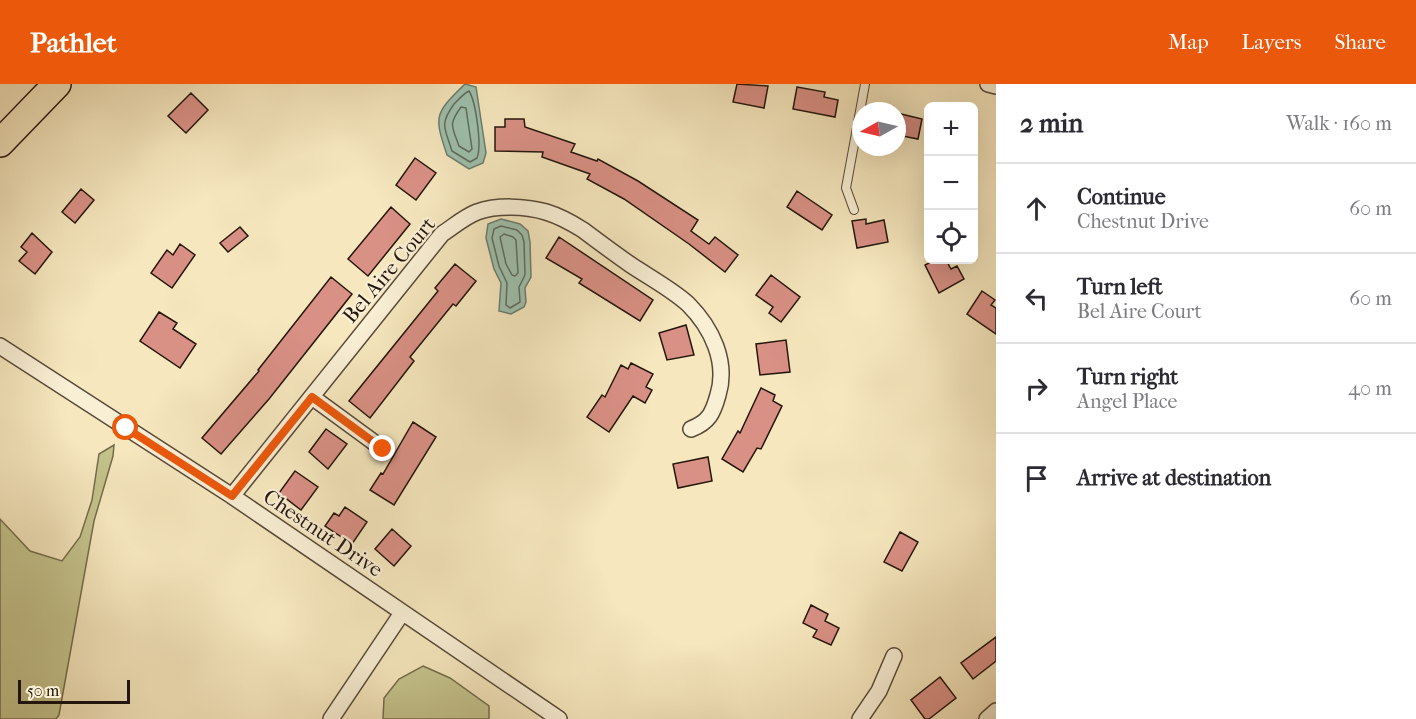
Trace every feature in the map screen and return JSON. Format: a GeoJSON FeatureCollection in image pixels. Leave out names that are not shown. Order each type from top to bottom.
{"type":"FeatureCollection","features":[{"type":"Feature","properties":{"kind":"highway"},"geometry":{"type":"LineString","coordinates":[[0,143],[57,84]]}},
{"type":"Feature","properties":{"kind":"street"},"geometry":{"type":"LineString","coordinates":[[987,84],[996,86]]}},
{"type":"Feature","properties":{"kind":"street","name":"Bel Aire Court"},"geometry":{"type":"LineString","coordinates":[[232,496],[442,234],[476,213],[491,209],[512,207],[545,212],[584,230],[687,304],[698,316],[717,346],[722,374],[713,410],[703,424],[691,429]]}},
{"type":"Feature","properties":{"kind":"street","name":"Chestnut Drive"},"geometry":{"type":"LineString","coordinates":[[0,345],[232,496],[559,719]]}},
{"type":"Feature","properties":{"kind":"street"},"geometry":{"type":"LineString","coordinates":[[312,397],[383,449]]}},
{"type":"Feature","properties":{"kind":"street"},"geometry":{"type":"LineString","coordinates":[[331,719],[402,613]]}},
{"type":"Feature","properties":{"kind":"street"},"geometry":{"type":"LineString","coordinates":[[860,719],[883,683],[894,656]]}},
{"type":"Feature","properties":{"kind":"street"},"geometry":{"type":"LineString","coordinates":[[987,719],[996,711]]}},
{"type":"Feature","properties":{"kind":"lane"},"geometry":{"type":"LineString","coordinates":[[854,210],[846,188],[865,84]]}},
{"type":"Feature","properties":{"kind":"shaded area"},"geometry":{"type":"Polygon","coordinates":[[[114,445],[113,456],[94,521],[59,715],[56,719],[0,719],[0,519],[30,551],[62,561],[80,537],[92,500],[99,454],[114,445]]]}},
{"type":"Feature","properties":{"kind":"shaded area"},"geometry":{"type":"Polygon","coordinates":[[[423,666],[450,678],[489,706],[489,719],[383,719],[384,698],[399,679],[423,666]]]}},
{"type":"Feature","properties":{"kind":"water"},"geometry":{"type":"Polygon","coordinates":[[[465,84],[476,87],[486,153],[483,163],[469,169],[447,155],[439,123],[442,109],[465,84]]]}},
{"type":"Feature","properties":{"kind":"water"},"geometry":{"type":"Polygon","coordinates":[[[501,219],[520,224],[528,231],[530,242],[531,277],[525,288],[526,302],[524,307],[511,314],[499,311],[501,283],[494,269],[486,238],[488,224],[501,219]]]}},
{"type":"Feature","properties":{"kind":"building"},"geometry":{"type":"Polygon","coordinates":[[[737,84],[768,86],[764,108],[733,102],[737,84]]]}},
{"type":"Feature","properties":{"kind":"building"},"geometry":{"type":"Polygon","coordinates":[[[797,87],[825,92],[824,97],[838,100],[835,117],[793,109],[797,87]]]}},
{"type":"Feature","properties":{"kind":"building"},"geometry":{"type":"Polygon","coordinates":[[[191,93],[208,110],[186,133],[168,116],[191,93]]]}},
{"type":"Feature","properties":{"kind":"building"},"geometry":{"type":"Polygon","coordinates":[[[906,115],[922,119],[918,139],[906,137],[906,115]]]}},
{"type":"Feature","properties":{"kind":"building"},"geometry":{"type":"Polygon","coordinates":[[[505,119],[524,119],[525,127],[575,144],[571,152],[597,161],[598,159],[638,181],[698,220],[691,231],[709,244],[715,237],[738,255],[725,272],[624,199],[587,179],[590,174],[542,157],[543,152],[495,151],[495,127],[505,127],[505,119]]]}},
{"type":"Feature","properties":{"kind":"building"},"geometry":{"type":"Polygon","coordinates":[[[415,158],[436,173],[416,200],[396,185],[415,158]]]}},
{"type":"Feature","properties":{"kind":"building"},"geometry":{"type":"Polygon","coordinates":[[[81,189],[94,200],[75,223],[62,212],[81,189]]]}},
{"type":"Feature","properties":{"kind":"building"},"geometry":{"type":"Polygon","coordinates":[[[797,191],[832,215],[822,230],[787,207],[797,191]]]}},
{"type":"Feature","properties":{"kind":"building"},"geometry":{"type":"Polygon","coordinates":[[[391,207],[410,224],[368,276],[348,259],[391,207]]]}},
{"type":"Feature","properties":{"kind":"building"},"geometry":{"type":"Polygon","coordinates":[[[866,219],[866,224],[884,220],[888,242],[857,248],[852,221],[866,219]]]}},
{"type":"Feature","properties":{"kind":"building"},"geometry":{"type":"Polygon","coordinates":[[[240,227],[248,236],[228,252],[220,243],[240,227]]]}},
{"type":"Feature","properties":{"kind":"building"},"geometry":{"type":"Polygon","coordinates":[[[32,233],[52,252],[35,274],[19,261],[27,252],[21,247],[32,233]]]}},
{"type":"Feature","properties":{"kind":"building"},"geometry":{"type":"Polygon","coordinates":[[[559,237],[653,300],[640,321],[579,283],[582,279],[546,258],[559,237]]]}},
{"type":"Feature","properties":{"kind":"building"},"geometry":{"type":"Polygon","coordinates":[[[180,244],[195,255],[172,288],[151,273],[167,250],[173,255],[180,244]]]}},
{"type":"Feature","properties":{"kind":"building"},"geometry":{"type":"Polygon","coordinates":[[[455,264],[476,281],[456,306],[453,304],[410,357],[414,361],[370,418],[349,401],[438,291],[435,288],[455,264]]]}},
{"type":"Feature","properties":{"kind":"building"},"geometry":{"type":"Polygon","coordinates":[[[948,264],[951,269],[957,266],[964,279],[939,293],[925,265],[948,264]]]}},
{"type":"Feature","properties":{"kind":"building"},"geometry":{"type":"Polygon","coordinates":[[[771,275],[800,297],[781,322],[769,313],[773,307],[756,295],[771,275]]]}},
{"type":"Feature","properties":{"kind":"building"},"geometry":{"type":"Polygon","coordinates":[[[331,277],[352,294],[269,399],[221,454],[202,438],[259,371],[331,277]]]}},
{"type":"Feature","properties":{"kind":"building"},"geometry":{"type":"Polygon","coordinates":[[[982,291],[995,300],[991,305],[996,308],[996,334],[967,314],[982,291]]]}},
{"type":"Feature","properties":{"kind":"building"},"geometry":{"type":"Polygon","coordinates":[[[159,312],[177,323],[173,329],[196,344],[180,368],[140,341],[159,312]]]}},
{"type":"Feature","properties":{"kind":"building"},"geometry":{"type":"Polygon","coordinates":[[[686,325],[694,355],[667,360],[659,333],[686,325]]]}},
{"type":"Feature","properties":{"kind":"building"},"geometry":{"type":"Polygon","coordinates":[[[786,340],[790,372],[760,375],[756,344],[786,340]]]}},
{"type":"Feature","properties":{"kind":"building"},"geometry":{"type":"Polygon","coordinates":[[[631,363],[653,374],[646,387],[652,390],[645,403],[633,396],[609,432],[587,417],[602,395],[605,397],[621,365],[628,369],[631,363]]]}},
{"type":"Feature","properties":{"kind":"building"},"geometry":{"type":"Polygon","coordinates":[[[761,388],[775,395],[773,401],[782,406],[761,449],[757,448],[743,472],[722,459],[738,431],[740,433],[761,388]]]}},
{"type":"Feature","properties":{"kind":"building"},"geometry":{"type":"Polygon","coordinates":[[[413,422],[436,437],[394,505],[370,490],[381,473],[383,474],[413,422]]]}},
{"type":"Feature","properties":{"kind":"building"},"geometry":{"type":"Polygon","coordinates":[[[326,429],[347,444],[328,469],[309,452],[326,429]]]}},
{"type":"Feature","properties":{"kind":"building"},"geometry":{"type":"Polygon","coordinates":[[[708,457],[712,481],[678,488],[673,464],[708,457]]]}},
{"type":"Feature","properties":{"kind":"building"},"geometry":{"type":"Polygon","coordinates":[[[295,471],[318,487],[301,510],[279,493],[295,471]]]}},
{"type":"Feature","properties":{"kind":"building"},"geometry":{"type":"Polygon","coordinates":[[[345,507],[367,522],[352,544],[325,526],[334,513],[339,516],[345,507]]]}},
{"type":"Feature","properties":{"kind":"building"},"geometry":{"type":"Polygon","coordinates":[[[392,529],[411,546],[394,566],[375,549],[392,529]]]}},
{"type":"Feature","properties":{"kind":"building"},"geometry":{"type":"Polygon","coordinates":[[[900,532],[918,542],[902,571],[884,562],[900,532]]]}},
{"type":"Feature","properties":{"kind":"building"},"geometry":{"type":"Polygon","coordinates":[[[811,605],[828,614],[825,621],[839,628],[831,645],[813,637],[817,630],[803,623],[811,605]]]}},
{"type":"Feature","properties":{"kind":"building"},"geometry":{"type":"Polygon","coordinates":[[[996,637],[996,661],[973,679],[961,663],[996,637]]]}},
{"type":"Feature","properties":{"kind":"building"},"geometry":{"type":"Polygon","coordinates":[[[940,677],[956,698],[929,719],[925,719],[911,700],[940,677]]]}},
{"type":"Feature","properties":{"kind":"route"},"geometry":{"type":"LineString","coordinates":[[126,428],[232,496],[312,397],[383,449]]}}]}
